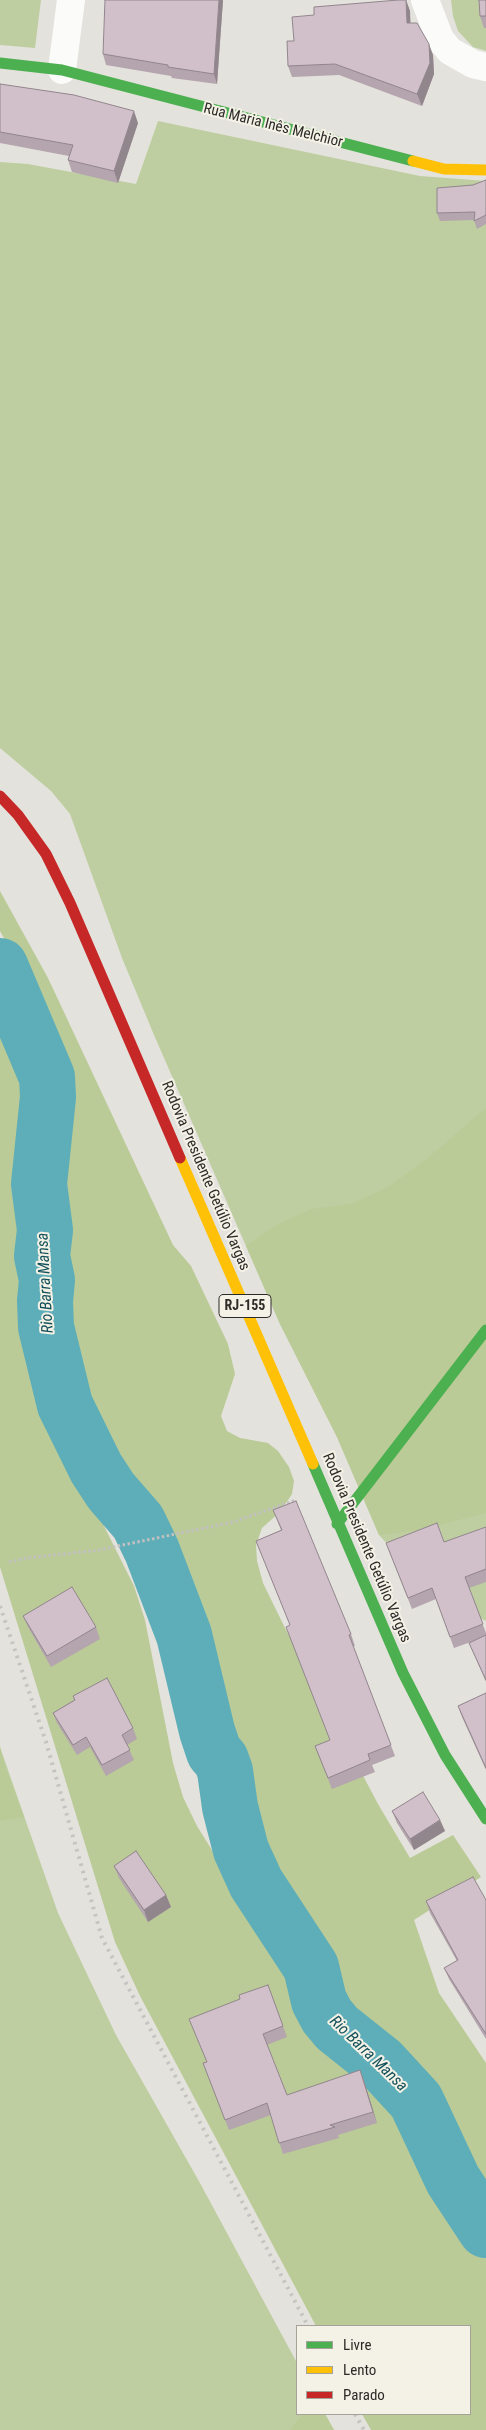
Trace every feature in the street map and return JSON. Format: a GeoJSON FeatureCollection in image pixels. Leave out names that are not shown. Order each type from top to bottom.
{"type":"FeatureCollection","features":[{"type":"Feature","properties":{"kind":"main road","name":"Rua Maria Inês Melchior"},"geometry":{"type":"LineString","coordinates":[[0,63],[62,70],[208,110],[444,169],[462,171],[486,170]]}},
{"type":"Feature","properties":{"kind":"main road","name":"Rodovia Presidente Getúlio Vargas"},"geometry":{"type":"LineString","coordinates":[[0,796],[18,815],[46,854],[70,903],[337,1524],[412,1689],[445,1755],[486,1820]]}},
{"type":"Feature","properties":{"kind":"main road"},"geometry":{"type":"LineString","coordinates":[[337,1524],[486,1330]]}},
{"type":"Feature","properties":{"kind":"street"},"geometry":{"type":"LineString","coordinates":[[62,70],[71,0]]}},
{"type":"Feature","properties":{"kind":"street"},"geometry":{"type":"LineString","coordinates":[[426,0],[440,40],[450,51],[467,61],[486,66]]}},
{"type":"Feature","properties":{"kind":"path"},"geometry":{"type":"LineString","coordinates":[[9,1562],[27,1558],[98,1550],[233,1522],[324,1491]]}},
{"type":"Feature","properties":{"kind":"green space"},"geometry":{"type":"Polygon","coordinates":[[[0,0],[41,0],[35,48],[0,45],[0,0]]]}},
{"type":"Feature","properties":{"kind":"green space"},"geometry":{"type":"Polygon","coordinates":[[[451,0],[486,0],[486,51],[473,47],[458,31],[453,16],[451,0]]]}},
{"type":"Feature","properties":{"kind":"green space"},"geometry":{"type":"Polygon","coordinates":[[[158,121],[420,176],[486,181],[486,1621],[448,1603],[411,1570],[379,1535],[337,1437],[280,1324],[154,1035],[122,958],[70,814],[51,791],[0,748],[0,162],[28,164],[136,184],[158,121]]]}},
{"type":"Feature","properties":{"kind":"green space"},"geometry":{"type":"Polygon","coordinates":[[[0,891],[48,978],[173,1245],[191,1266],[228,1344],[235,1374],[221,1416],[227,1431],[240,1438],[268,1443],[278,1451],[289,1467],[294,1481],[292,1494],[280,1512],[262,1528],[256,1545],[257,1561],[263,1583],[378,1804],[410,1858],[453,1835],[481,1877],[414,1920],[439,1993],[486,2063],[486,2212],[400,2064],[385,2050],[348,2024],[341,2016],[324,1954],[273,1857],[252,1807],[223,1721],[194,1613],[172,1547],[154,1511],[125,1471],[102,1431],[81,1403],[74,1381],[67,1336],[61,1238],[63,1133],[57,1058],[48,1024],[23,972],[0,931],[0,891]]]}},
{"type":"Feature","properties":{"kind":"green space"},"geometry":{"type":"Polygon","coordinates":[[[0,1003],[23,1048],[28,1074],[29,1112],[18,1231],[27,1349],[36,1381],[46,1405],[64,1431],[90,1482],[105,1528],[134,1586],[145,1620],[173,1763],[183,1797],[197,1826],[258,1924],[308,2023],[344,2056],[375,2072],[392,2088],[405,2112],[431,2174],[470,2223],[486,2247],[486,2430],[371,2430],[363,2415],[471,2415],[471,2325],[315,2325],[140,1996],[115,1942],[0,1567],[0,1003]]]}},
{"type":"Feature","properties":{"kind":"green space"},"geometry":{"type":"Polygon","coordinates":[[[486,1108],[486,1513],[419,1530],[379,1535],[337,1437],[280,1324],[246,1246],[278,1224],[312,1209],[351,1204],[388,1187],[429,1157],[486,1108]]]}},
{"type":"Feature","properties":{"kind":"green space"},"geometry":{"type":"Polygon","coordinates":[[[0,1747],[58,1913],[116,2035],[200,2183],[296,2361],[296,2415],[326,2415],[334,2430],[0,2430],[0,1747]]]}},
{"type":"Feature","properties":{"kind":"green space"},"geometry":{"type":"Polygon","coordinates":[[[0,1747],[24,1817],[0,1821],[0,1747]]]}},
{"type":"Feature","properties":{"kind":"green space"},"geometry":{"type":"Polygon","coordinates":[[[302,2415],[326,2415],[334,2430],[290,2430],[302,2415]]]}},
{"type":"Feature","properties":{"kind":"building"},"geometry":{"type":"Polygon","coordinates":[[[105,0],[219,0],[214,74],[103,54],[105,0]]]}},
{"type":"Feature","properties":{"kind":"building"},"geometry":{"type":"Polygon","coordinates":[[[406,0],[407,23],[417,23],[429,44],[430,63],[417,94],[335,64],[288,66],[287,41],[294,41],[292,17],[314,15],[314,7],[406,0]]]}},
{"type":"Feature","properties":{"kind":"building"},"geometry":{"type":"Polygon","coordinates":[[[479,0],[486,0],[486,16],[480,16],[479,0]]]}},
{"type":"Feature","properties":{"kind":"building"},"geometry":{"type":"Polygon","coordinates":[[[0,84],[74,95],[134,111],[114,171],[68,160],[73,145],[0,132],[0,84]]]}},
{"type":"Feature","properties":{"kind":"building"},"geometry":{"type":"Polygon","coordinates":[[[486,180],[486,215],[474,221],[475,212],[437,213],[437,188],[473,185],[486,180]]]}},
{"type":"Feature","properties":{"kind":"building"},"geometry":{"type":"Polygon","coordinates":[[[296,1501],[351,1634],[349,1635],[391,1745],[368,1754],[370,1760],[328,1778],[315,1746],[330,1740],[286,1627],[290,1625],[256,1541],[282,1530],[273,1510],[296,1501]]]}},
{"type":"Feature","properties":{"kind":"building"},"geometry":{"type":"Polygon","coordinates":[[[437,1523],[444,1542],[486,1527],[486,1569],[465,1577],[483,1624],[450,1637],[432,1588],[408,1598],[386,1543],[437,1523]]]}},
{"type":"Feature","properties":{"kind":"building"},"geometry":{"type":"Polygon","coordinates":[[[72,1587],[96,1627],[47,1656],[23,1616],[72,1587]]]}},
{"type":"Feature","properties":{"kind":"building"},"geometry":{"type":"Polygon","coordinates":[[[486,1635],[486,1680],[469,1643],[486,1635]]]}},
{"type":"Feature","properties":{"kind":"building"},"geometry":{"type":"Polygon","coordinates":[[[107,1678],[133,1728],[122,1735],[130,1750],[102,1765],[86,1737],[73,1745],[53,1713],[75,1700],[73,1696],[107,1678]]]}},
{"type":"Feature","properties":{"kind":"building"},"geometry":{"type":"Polygon","coordinates":[[[486,1693],[486,1768],[458,1706],[486,1693]]]}},
{"type":"Feature","properties":{"kind":"building"},"geometry":{"type":"Polygon","coordinates":[[[423,1792],[440,1820],[410,1839],[392,1811],[423,1792]]]}},
{"type":"Feature","properties":{"kind":"building"},"geometry":{"type":"Polygon","coordinates":[[[136,1851],[166,1895],[144,1910],[114,1866],[136,1851]]]}},
{"type":"Feature","properties":{"kind":"building"},"geometry":{"type":"Polygon","coordinates":[[[473,1877],[486,1900],[486,2034],[444,1968],[458,1960],[426,1901],[473,1877]]]}},
{"type":"Feature","properties":{"kind":"building"},"geometry":{"type":"Polygon","coordinates":[[[268,1985],[283,2026],[263,2034],[287,2095],[360,2070],[373,2112],[330,2125],[335,2127],[279,2143],[267,2103],[225,2120],[203,2063],[207,2062],[189,2019],[240,1999],[239,1995],[268,1985]]]}},
{"type":"Feature","properties":{"kind":"waterway","name":"Rio Barra Mansa"},"geometry":{"type":"LineString","coordinates":[[0,966],[47,1077],[48,1097],[39,1184],[45,1230],[42,1256],[47,1280],[45,1301],[46,1327],[65,1405],[96,1468],[111,1491],[138,1522],[152,1551],[184,1635],[207,1731],[214,1752],[221,1760],[225,1771],[230,1807],[241,1850],[256,1883],[311,1967],[319,2001],[327,2016],[337,2028],[381,2063],[416,2101],[453,2180],[486,2230]]}},
{"type":"Feature","properties":{"kind":"railway"},"geometry":{"type":"LineString","coordinates":[[0,1606],[46,1742],[102,1938],[307,2325]]}},
{"type":"Feature","properties":{"kind":"railway"},"geometry":{"type":"LineString","coordinates":[[356,2415],[364,2430]]}},
{"type":"Feature","properties":{"kind":"traffic: fast"},"geometry":{"type":"LineString","coordinates":[[0,63],[62,70],[413,161]]}},
{"type":"Feature","properties":{"kind":"traffic: fast"},"geometry":{"type":"LineString","coordinates":[[337,1524],[486,1330]]}},
{"type":"Feature","properties":{"kind":"traffic: fast"},"geometry":{"type":"LineString","coordinates":[[313,1464],[403,1673],[445,1755],[486,1819]]}},
{"type":"Feature","properties":{"kind":"traffic: slow"},"geometry":{"type":"LineString","coordinates":[[413,161],[444,169],[486,170]]}},
{"type":"Feature","properties":{"kind":"traffic: slow"},"geometry":{"type":"LineString","coordinates":[[180,1158],[313,1464]]}},
{"type":"Feature","properties":{"kind":"traffic: jam"},"geometry":{"type":"LineString","coordinates":[[0,796],[18,815],[46,854],[70,903],[180,1158]]}}]}
